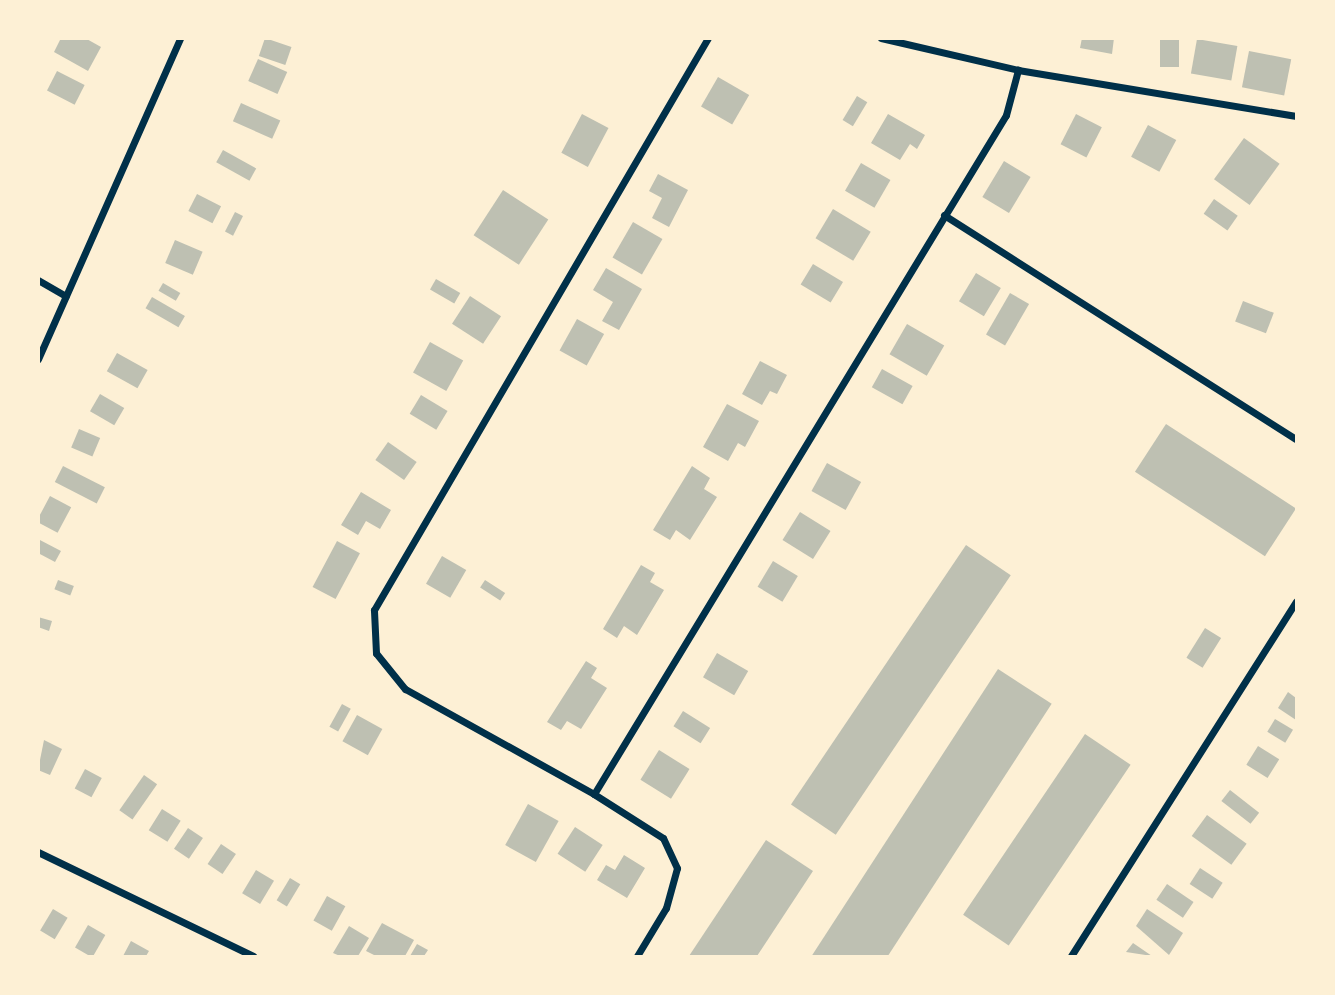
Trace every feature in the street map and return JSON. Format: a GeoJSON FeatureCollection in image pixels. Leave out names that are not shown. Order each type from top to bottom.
{"type":"FeatureCollection","features":[{"type":"Feature","properties":{"kind":"street"},"geometry":{"type":"LineString","coordinates":[[38,359],[180,38]]}},
{"type":"Feature","properties":{"kind":"street"},"geometry":{"type":"LineString","coordinates":[[637,957],[666,908],[677,869],[663,838],[594,794],[405,690],[376,653],[374,610],[708,38]]}},
{"type":"Feature","properties":{"kind":"street"},"geometry":{"type":"LineString","coordinates":[[881,38],[1018,70],[1297,116]]}},
{"type":"Feature","properties":{"kind":"street"},"geometry":{"type":"LineString","coordinates":[[594,794],[1006,115],[1018,70]]}},
{"type":"Feature","properties":{"kind":"street"},"geometry":{"type":"LineString","coordinates":[[944,215],[1297,439]]}},
{"type":"Feature","properties":{"kind":"street"},"geometry":{"type":"LineString","coordinates":[[38,280],[66,296]]}},
{"type":"Feature","properties":{"kind":"street"},"geometry":{"type":"LineString","coordinates":[[1071,957],[1297,601]]}},
{"type":"Feature","properties":{"kind":"street"},"geometry":{"type":"LineString","coordinates":[[38,852],[253,957]]}},
{"type":"Feature","properties":{"kind":"building"},"geometry":{"type":"Polygon","coordinates":[[[61,38],[85,38],[101,47],[88,71],[54,52],[61,38]]]}},
{"type":"Feature","properties":{"kind":"building"},"geometry":{"type":"Polygon","coordinates":[[[265,38],[291,47],[285,65],[259,56],[265,38]]]}},
{"type":"Feature","properties":{"kind":"building"},"geometry":{"type":"Polygon","coordinates":[[[1082,38],[1114,38],[1112,54],[1080,48],[1082,38]]]}},
{"type":"Feature","properties":{"kind":"building"},"geometry":{"type":"Polygon","coordinates":[[[1160,38],[1179,38],[1179,67],[1160,67],[1160,38]]]}},
{"type":"Feature","properties":{"kind":"building"},"geometry":{"type":"Polygon","coordinates":[[[1197,39],[1237,46],[1231,81],[1191,73],[1197,39]]]}},
{"type":"Feature","properties":{"kind":"building"},"geometry":{"type":"Polygon","coordinates":[[[1249,51],[1291,59],[1284,96],[1242,87],[1249,51]]]}},
{"type":"Feature","properties":{"kind":"building"},"geometry":{"type":"Polygon","coordinates":[[[258,59],[287,72],[277,94],[248,81],[258,59]]]}},
{"type":"Feature","properties":{"kind":"building"},"geometry":{"type":"Polygon","coordinates":[[[57,71],[85,85],[75,105],[47,91],[57,71]]]}},
{"type":"Feature","properties":{"kind":"building"},"geometry":{"type":"Polygon","coordinates":[[[718,77],[749,95],[732,124],[701,106],[718,77]]]}},
{"type":"Feature","properties":{"kind":"building"},"geometry":{"type":"Polygon","coordinates":[[[857,96],[867,102],[853,126],[843,120],[857,96]]]}},
{"type":"Feature","properties":{"kind":"building"},"geometry":{"type":"Polygon","coordinates":[[[241,103],[280,120],[272,139],[233,121],[241,103]]]}},
{"type":"Feature","properties":{"kind":"building"},"geometry":{"type":"Polygon","coordinates":[[[582,114],[608,128],[588,167],[561,153],[582,114]]]}},
{"type":"Feature","properties":{"kind":"building"},"geometry":{"type":"Polygon","coordinates":[[[888,114],[925,135],[917,149],[910,144],[900,160],[871,143],[888,114]]]}},
{"type":"Feature","properties":{"kind":"building"},"geometry":{"type":"Polygon","coordinates":[[[1076,114],[1102,127],[1086,157],[1061,144],[1076,114]]]}},
{"type":"Feature","properties":{"kind":"building"},"geometry":{"type":"Polygon","coordinates":[[[1148,125],[1176,140],[1159,172],[1131,157],[1148,125]]]}},
{"type":"Feature","properties":{"kind":"building"},"geometry":{"type":"Polygon","coordinates":[[[1244,138],[1280,164],[1250,205],[1214,179],[1244,138]]]}},
{"type":"Feature","properties":{"kind":"building"},"geometry":{"type":"Polygon","coordinates":[[[223,150],[256,168],[249,181],[216,162],[223,150]]]}},
{"type":"Feature","properties":{"kind":"building"},"geometry":{"type":"Polygon","coordinates":[[[1004,161],[1031,177],[1009,213],[982,197],[1004,161]]]}},
{"type":"Feature","properties":{"kind":"building"},"geometry":{"type":"Polygon","coordinates":[[[861,163],[890,180],[874,208],[845,191],[861,163]]]}},
{"type":"Feature","properties":{"kind":"building"},"geometry":{"type":"Polygon","coordinates":[[[658,174],[688,190],[669,227],[652,218],[662,198],[649,191],[658,174]]]}},
{"type":"Feature","properties":{"kind":"building"},"geometry":{"type":"Polygon","coordinates":[[[503,190],[548,219],[519,265],[474,235],[503,190]]]}},
{"type":"Feature","properties":{"kind":"building"},"geometry":{"type":"Polygon","coordinates":[[[197,194],[221,206],[212,223],[188,211],[197,194]]]}},
{"type":"Feature","properties":{"kind":"building"},"geometry":{"type":"Polygon","coordinates":[[[1214,199],[1238,216],[1227,230],[1204,214],[1214,199]]]}},
{"type":"Feature","properties":{"kind":"building"},"geometry":{"type":"Polygon","coordinates":[[[833,209],[871,232],[853,261],[815,238],[833,209]]]}},
{"type":"Feature","properties":{"kind":"building"},"geometry":{"type":"Polygon","coordinates":[[[235,212],[243,216],[233,236],[225,232],[235,212]]]}},
{"type":"Feature","properties":{"kind":"building"},"geometry":{"type":"Polygon","coordinates":[[[633,222],[662,239],[642,275],[612,258],[633,222]]]}},
{"type":"Feature","properties":{"kind":"building"},"geometry":{"type":"Polygon","coordinates":[[[175,240],[203,252],[193,275],[165,263],[175,240]]]}},
{"type":"Feature","properties":{"kind":"building"},"geometry":{"type":"Polygon","coordinates":[[[813,264],[843,282],[831,303],[801,285],[813,264]]]}},
{"type":"Feature","properties":{"kind":"building"},"geometry":{"type":"Polygon","coordinates":[[[606,268],[642,289],[619,330],[602,321],[613,302],[593,290],[606,268]]]}},
{"type":"Feature","properties":{"kind":"building"},"geometry":{"type":"Polygon","coordinates":[[[976,273],[1001,288],[984,316],[959,301],[976,273]]]}},
{"type":"Feature","properties":{"kind":"building"},"geometry":{"type":"Polygon","coordinates":[[[436,279],[460,293],[454,303],[430,289],[436,279]]]}},
{"type":"Feature","properties":{"kind":"building"},"geometry":{"type":"Polygon","coordinates":[[[163,283],[180,293],[176,301],[158,291],[163,283]]]}},
{"type":"Feature","properties":{"kind":"building"},"geometry":{"type":"Polygon","coordinates":[[[1010,293],[1029,304],[1005,346],[986,335],[1010,293]]]}},
{"type":"Feature","properties":{"kind":"building"},"geometry":{"type":"Polygon","coordinates":[[[470,296],[501,316],[483,344],[452,324],[470,296]]]}},
{"type":"Feature","properties":{"kind":"building"},"geometry":{"type":"Polygon","coordinates":[[[152,297],[185,316],[178,327],[146,308],[152,297]]]}},
{"type":"Feature","properties":{"kind":"building"},"geometry":{"type":"Polygon","coordinates":[[[1243,301],[1274,313],[1266,333],[1235,322],[1243,301]]]}},
{"type":"Feature","properties":{"kind":"building"},"geometry":{"type":"Polygon","coordinates":[[[577,319],[604,334],[587,366],[560,350],[577,319]]]}},
{"type":"Feature","properties":{"kind":"building"},"geometry":{"type":"Polygon","coordinates":[[[907,324],[944,346],[927,376],[890,354],[907,324]]]}},
{"type":"Feature","properties":{"kind":"building"},"geometry":{"type":"Polygon","coordinates":[[[430,342],[463,360],[446,391],[413,373],[430,342]]]}},
{"type":"Feature","properties":{"kind":"building"},"geometry":{"type":"Polygon","coordinates":[[[117,353],[148,370],[137,388],[107,371],[117,353]]]}},
{"type":"Feature","properties":{"kind":"building"},"geometry":{"type":"Polygon","coordinates":[[[760,361],[787,375],[777,394],[770,391],[762,405],[742,394],[760,361]]]}},
{"type":"Feature","properties":{"kind":"building"},"geometry":{"type":"Polygon","coordinates":[[[882,369],[913,386],[902,404],[872,387],[882,369]]]}},
{"type":"Feature","properties":{"kind":"building"},"geometry":{"type":"Polygon","coordinates":[[[100,394],[124,408],[114,425],[90,411],[100,394]]]}},
{"type":"Feature","properties":{"kind":"building"},"geometry":{"type":"Polygon","coordinates":[[[421,395],[448,411],[436,430],[410,414],[421,395]]]}},
{"type":"Feature","properties":{"kind":"building"},"geometry":{"type":"Polygon","coordinates":[[[727,404],[759,421],[745,447],[738,443],[728,461],[703,447],[727,404]]]}},
{"type":"Feature","properties":{"kind":"building"},"geometry":{"type":"Polygon","coordinates":[[[1166,424],[1296,508],[1265,556],[1135,472],[1166,424]]]}},
{"type":"Feature","properties":{"kind":"building"},"geometry":{"type":"Polygon","coordinates":[[[79,429],[100,438],[92,456],[71,447],[79,429]]]}},
{"type":"Feature","properties":{"kind":"building"},"geometry":{"type":"Polygon","coordinates":[[[388,442],[417,462],[404,480],[375,460],[388,442]]]}},
{"type":"Feature","properties":{"kind":"building"},"geometry":{"type":"Polygon","coordinates":[[[827,463],[861,482],[846,510],[811,491],[827,463]]]}},
{"type":"Feature","properties":{"kind":"building"},"geometry":{"type":"Polygon","coordinates":[[[63,466],[105,487],[97,503],[55,482],[63,466]]]}},
{"type":"Feature","properties":{"kind":"building"},"geometry":{"type":"Polygon","coordinates":[[[692,466],[710,478],[704,489],[717,497],[690,540],[676,530],[670,540],[653,530],[692,466]]]}},
{"type":"Feature","properties":{"kind":"building"},"geometry":{"type":"Polygon","coordinates":[[[361,492],[391,510],[380,529],[366,521],[358,535],[341,525],[361,492]]]}},
{"type":"Feature","properties":{"kind":"building"},"geometry":{"type":"Polygon","coordinates":[[[50,496],[71,507],[58,533],[38,522],[50,496]]]}},
{"type":"Feature","properties":{"kind":"building"},"geometry":{"type":"Polygon","coordinates":[[[800,512],[831,531],[813,559],[783,540],[800,512]]]}},
{"type":"Feature","properties":{"kind":"building"},"geometry":{"type":"Polygon","coordinates":[[[38,539],[61,551],[55,562],[38,553],[38,539]]]}},
{"type":"Feature","properties":{"kind":"building"},"geometry":{"type":"Polygon","coordinates":[[[337,541],[360,553],[336,599],[313,587],[337,541]]]}},
{"type":"Feature","properties":{"kind":"building"},"geometry":{"type":"Polygon","coordinates":[[[966,545],[1011,575],[836,835],[791,804],[966,545]]]}},
{"type":"Feature","properties":{"kind":"building"},"geometry":{"type":"Polygon","coordinates":[[[442,556],[466,570],[450,598],[426,584],[442,556]]]}},
{"type":"Feature","properties":{"kind":"building"},"geometry":{"type":"Polygon","coordinates":[[[773,561],[798,576],[782,602],[758,587],[773,561]]]}},
{"type":"Feature","properties":{"kind":"building"},"geometry":{"type":"Polygon","coordinates":[[[641,565],[655,573],[650,582],[664,590],[637,635],[624,626],[617,638],[603,629],[641,565]]]}},
{"type":"Feature","properties":{"kind":"building"},"geometry":{"type":"Polygon","coordinates":[[[58,580],[74,586],[70,595],[54,589],[58,580]]]}},
{"type":"Feature","properties":{"kind":"building"},"geometry":{"type":"Polygon","coordinates":[[[485,580],[505,593],[500,601],[480,588],[485,580]]]}},
{"type":"Feature","properties":{"kind":"building"},"geometry":{"type":"Polygon","coordinates":[[[38,617],[52,621],[49,631],[38,627],[38,617]]]}},
{"type":"Feature","properties":{"kind":"building"},"geometry":{"type":"Polygon","coordinates":[[[1205,628],[1221,638],[1203,668],[1186,658],[1205,628]]]}},
{"type":"Feature","properties":{"kind":"building"},"geometry":{"type":"Polygon","coordinates":[[[717,653],[748,671],[734,695],[703,677],[717,653]]]}},
{"type":"Feature","properties":{"kind":"building"},"geometry":{"type":"Polygon","coordinates":[[[586,661],[597,668],[591,678],[607,688],[581,729],[567,721],[561,730],[547,722],[586,661]]]}},
{"type":"Feature","properties":{"kind":"building"},"geometry":{"type":"Polygon","coordinates":[[[998,669],[1052,704],[888,956],[812,956],[998,669]]]}},
{"type":"Feature","properties":{"kind":"building"},"geometry":{"type":"Polygon","coordinates":[[[1288,692],[1296,698],[1296,720],[1278,708],[1288,692]]]}},
{"type":"Feature","properties":{"kind":"building"},"geometry":{"type":"Polygon","coordinates":[[[342,704],[351,709],[338,732],[329,727],[342,704]]]}},
{"type":"Feature","properties":{"kind":"building"},"geometry":{"type":"Polygon","coordinates":[[[683,711],[710,728],[701,743],[673,726],[683,711]]]}},
{"type":"Feature","properties":{"kind":"building"},"geometry":{"type":"Polygon","coordinates":[[[357,715],[382,729],[368,755],[342,741],[357,715]]]}},
{"type":"Feature","properties":{"kind":"building"},"geometry":{"type":"Polygon","coordinates":[[[1275,719],[1293,730],[1285,743],[1267,732],[1275,719]]]}},
{"type":"Feature","properties":{"kind":"building"},"geometry":{"type":"Polygon","coordinates":[[[1085,734],[1131,765],[1009,945],[963,915],[1085,734]]]}},
{"type":"Feature","properties":{"kind":"building"},"geometry":{"type":"Polygon","coordinates":[[[44,740],[62,749],[50,775],[38,770],[44,740]]]}},
{"type":"Feature","properties":{"kind":"building"},"geometry":{"type":"Polygon","coordinates":[[[1258,746],[1279,759],[1268,778],[1246,765],[1258,746]]]}},
{"type":"Feature","properties":{"kind":"building"},"geometry":{"type":"Polygon","coordinates":[[[659,750],[690,769],[671,799],[640,780],[659,750]]]}},
{"type":"Feature","properties":{"kind":"building"},"geometry":{"type":"Polygon","coordinates":[[[85,769],[102,778],[91,797],[75,788],[85,769]]]}},
{"type":"Feature","properties":{"kind":"building"},"geometry":{"type":"Polygon","coordinates":[[[144,775],[157,784],[132,819],[119,810],[144,775]]]}},
{"type":"Feature","properties":{"kind":"building"},"geometry":{"type":"Polygon","coordinates":[[[1230,790],[1259,813],[1251,824],[1221,801],[1230,790]]]}},
{"type":"Feature","properties":{"kind":"building"},"geometry":{"type":"Polygon","coordinates":[[[528,804],[559,821],[536,862],[505,845],[528,804]]]}},
{"type":"Feature","properties":{"kind":"building"},"geometry":{"type":"Polygon","coordinates":[[[162,809],[181,821],[167,842],[149,830],[162,809]]]}},
{"type":"Feature","properties":{"kind":"building"},"geometry":{"type":"Polygon","coordinates":[[[1207,815],[1247,844],[1231,865],[1192,836],[1207,815]]]}},
{"type":"Feature","properties":{"kind":"building"},"geometry":{"type":"Polygon","coordinates":[[[575,827],[603,845],[585,872],[558,854],[575,827]]]}},
{"type":"Feature","properties":{"kind":"building"},"geometry":{"type":"Polygon","coordinates":[[[188,828],[203,838],[189,859],[174,849],[188,828]]]}},
{"type":"Feature","properties":{"kind":"building"},"geometry":{"type":"Polygon","coordinates":[[[766,840],[813,871],[757,956],[689,956],[766,840]]]}},
{"type":"Feature","properties":{"kind":"building"},"geometry":{"type":"Polygon","coordinates":[[[221,844],[236,854],[223,874],[208,864],[221,844]]]}},
{"type":"Feature","properties":{"kind":"building"},"geometry":{"type":"Polygon","coordinates":[[[624,855],[645,868],[627,898],[597,880],[606,865],[615,870],[624,855]]]}},
{"type":"Feature","properties":{"kind":"building"},"geometry":{"type":"Polygon","coordinates":[[[1200,868],[1223,883],[1212,899],[1190,884],[1200,868]]]}},
{"type":"Feature","properties":{"kind":"building"},"geometry":{"type":"Polygon","coordinates":[[[256,870],[274,881],[260,904],[242,893],[256,870]]]}},
{"type":"Feature","properties":{"kind":"building"},"geometry":{"type":"Polygon","coordinates":[[[290,878],[300,884],[287,906],[277,900],[290,878]]]}},
{"type":"Feature","properties":{"kind":"building"},"geometry":{"type":"Polygon","coordinates":[[[1167,884],[1194,902],[1183,918],[1156,900],[1167,884]]]}},
{"type":"Feature","properties":{"kind":"building"},"geometry":{"type":"Polygon","coordinates":[[[327,896],[345,906],[332,931],[313,920],[327,896]]]}},
{"type":"Feature","properties":{"kind":"building"},"geometry":{"type":"Polygon","coordinates":[[[53,909],[68,918],[55,939],[40,930],[53,909]]]}},
{"type":"Feature","properties":{"kind":"building"},"geometry":{"type":"Polygon","coordinates":[[[1147,909],[1183,933],[1169,955],[1136,926],[1147,909]]]}},
{"type":"Feature","properties":{"kind":"building"},"geometry":{"type":"Polygon","coordinates":[[[382,923],[414,940],[405,956],[376,956],[366,951],[382,923]]]}},
{"type":"Feature","properties":{"kind":"building"},"geometry":{"type":"Polygon","coordinates":[[[88,925],[105,935],[93,956],[75,948],[88,925]]]}},
{"type":"Feature","properties":{"kind":"building"},"geometry":{"type":"Polygon","coordinates":[[[349,926],[369,938],[358,956],[340,956],[333,953],[349,926]]]}},
{"type":"Feature","properties":{"kind":"building"},"geometry":{"type":"Polygon","coordinates":[[[131,941],[149,951],[146,956],[123,956],[131,941]]]}},
{"type":"Feature","properties":{"kind":"building"},"geometry":{"type":"Polygon","coordinates":[[[1133,943],[1152,956],[1126,952],[1133,943]]]}},
{"type":"Feature","properties":{"kind":"building"},"geometry":{"type":"Polygon","coordinates":[[[417,944],[428,950],[424,956],[410,956],[417,944]]]}}]}
